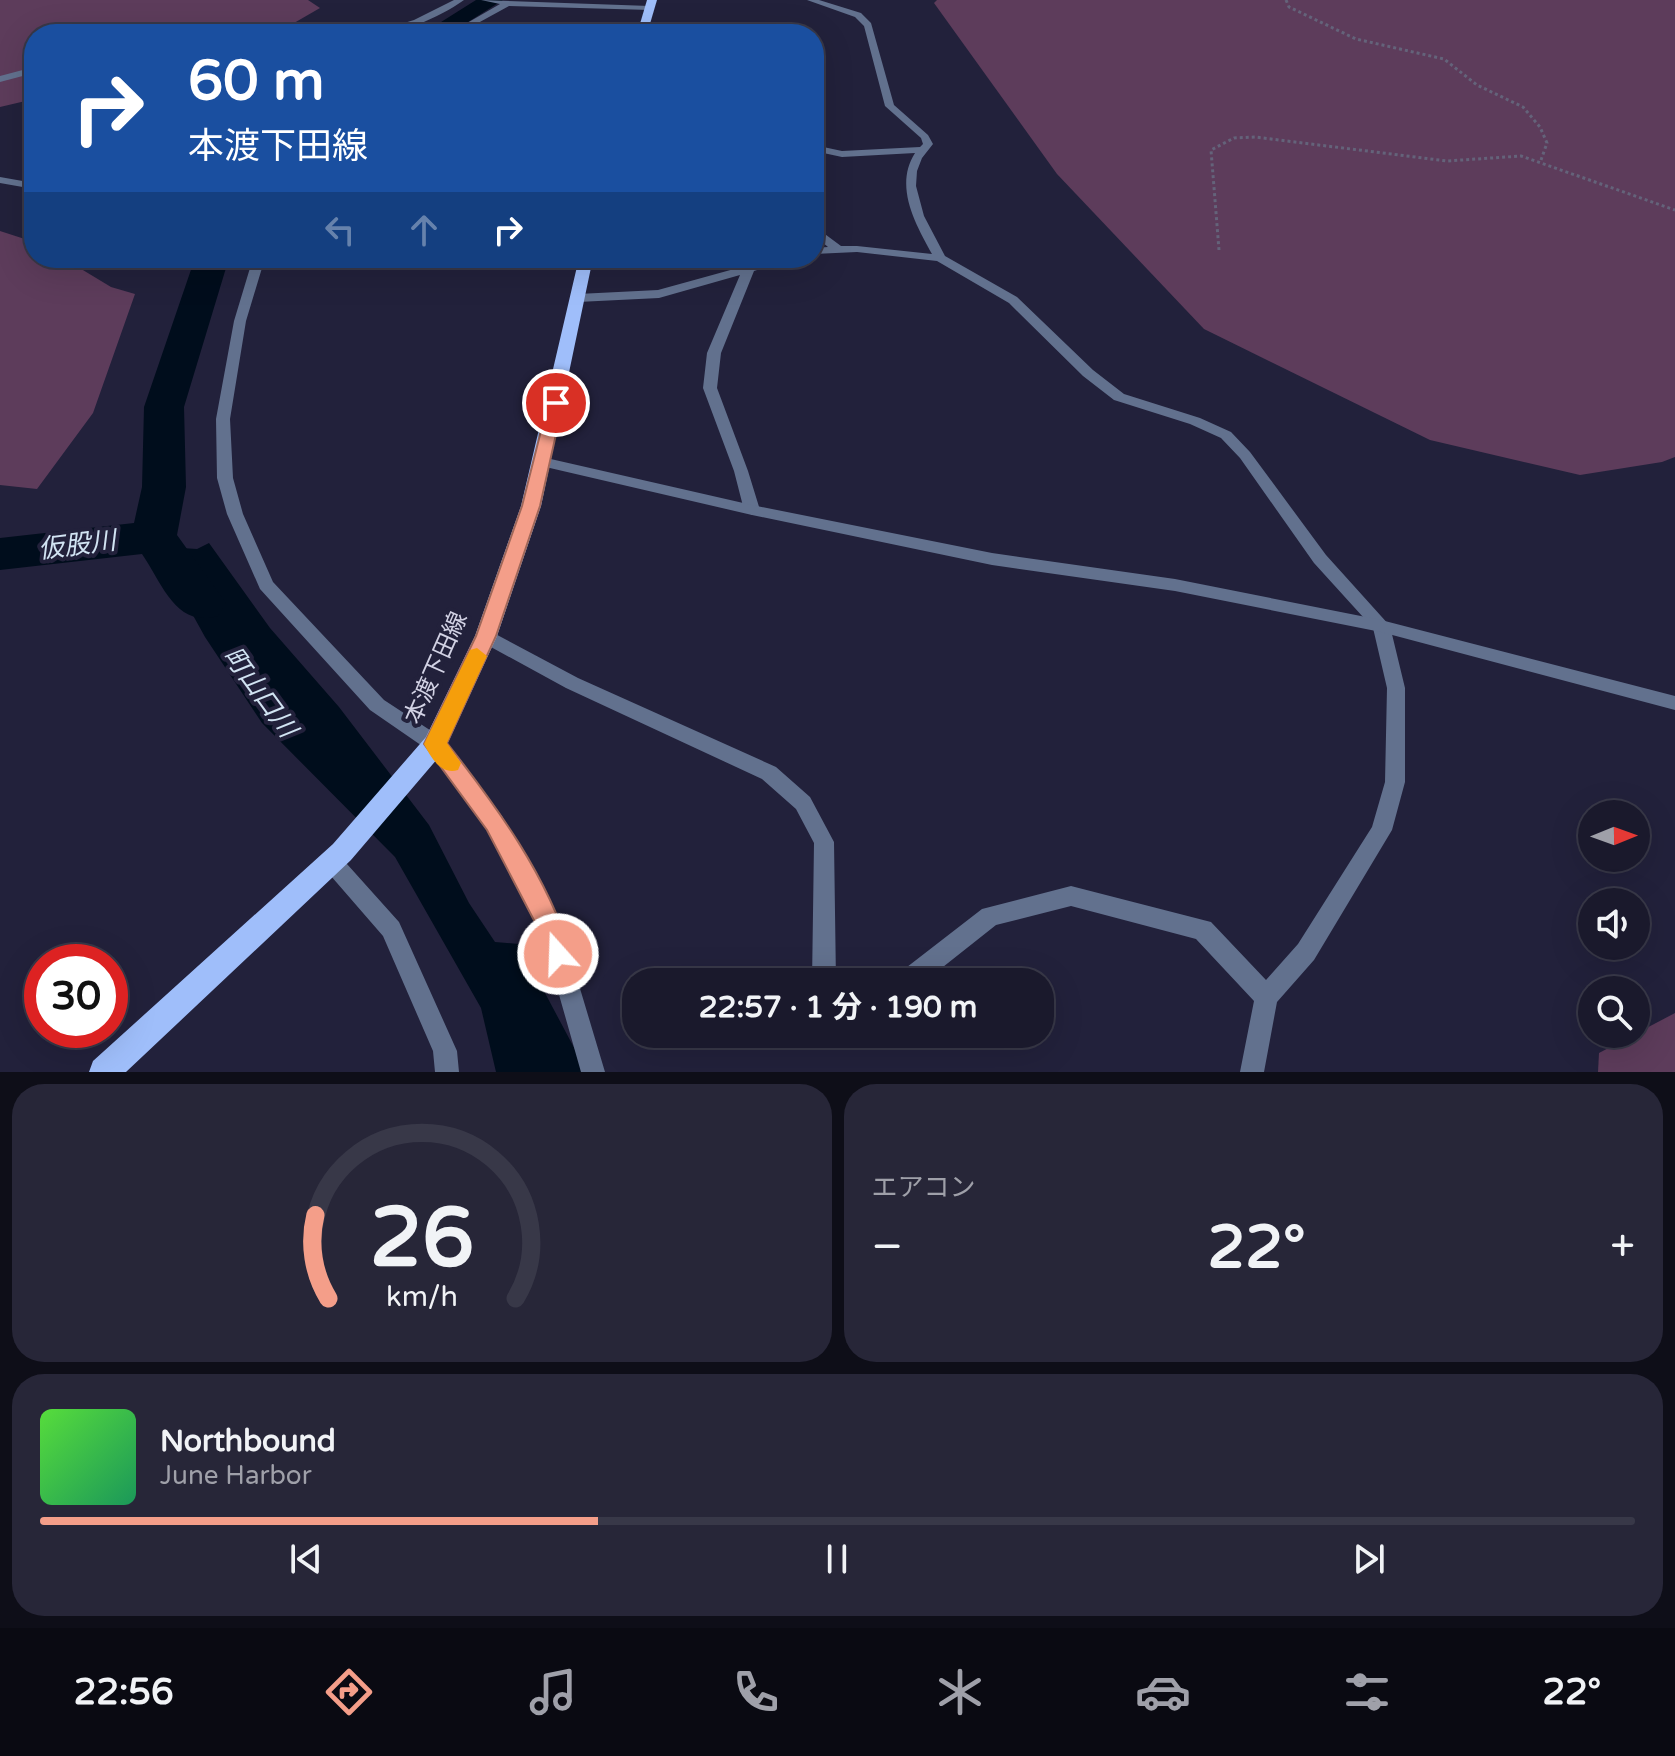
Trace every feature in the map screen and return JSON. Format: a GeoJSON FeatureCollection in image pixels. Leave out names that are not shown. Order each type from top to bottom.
{"type":"FeatureCollection","features":[{"type":"Feature","properties":{"kind":"main road"},"geometry":{"type":"LineString","coordinates":[[645,24],[651,4]]}},
{"type":"Feature","properties":{"kind":"main road","name":"本渡下田線"},"geometry":{"type":"LineString","coordinates":[[104,1072],[336,856],[429,752],[486,636],[531,506],[584,268]]}},
{"type":"Feature","properties":{"kind":"street"},"geometry":{"type":"LineString","coordinates":[[410,24],[460,0]]}},
{"type":"Feature","properties":{"kind":"street"},"geometry":{"type":"LineString","coordinates":[[485,0],[651,4]]}},
{"type":"Feature","properties":{"kind":"street"},"geometry":{"type":"LineString","coordinates":[[811,0],[844,9],[868,25],[890,106],[925,137],[928,144],[914,164],[909,192],[919,220],[940,258]]}},
{"type":"Feature","properties":{"kind":"street"},"geometry":{"type":"LineString","coordinates":[[469,24],[507,2]]}},
{"type":"Feature","properties":{"kind":"street"},"geometry":{"type":"LineString","coordinates":[[0,72],[24,71]]}},
{"type":"Feature","properties":{"kind":"street"},"geometry":{"type":"LineString","coordinates":[[0,79],[24,73]]}},
{"type":"Feature","properties":{"kind":"street"},"geometry":{"type":"LineString","coordinates":[[824,150],[842,154],[922,150]]}},
{"type":"Feature","properties":{"kind":"street"},"geometry":{"type":"LineString","coordinates":[[0,180],[24,184]]}},
{"type":"Feature","properties":{"kind":"street"},"geometry":{"type":"LineString","coordinates":[[824,238],[836,248]]}},
{"type":"Feature","properties":{"kind":"street"},"geometry":{"type":"LineString","coordinates":[[824,250],[836,248],[940,258],[1013,300],[1088,373],[1119,397],[1195,421],[1226,435],[1245,455],[1320,559],[1381,626],[1396,688],[1395,782],[1382,830],[1306,952],[1266,997],[1252,1072]]}},
{"type":"Feature","properties":{"kind":"street"},"geometry":{"type":"LineString","coordinates":[[256,268],[240,321],[223,419],[225,478],[235,514],[266,585],[377,705],[429,752],[495,822],[550,925],[593,1072]]}},
{"type":"Feature","properties":{"kind":"street"},"geometry":{"type":"LineString","coordinates":[[749,268],[714,353],[710,388],[752,510]]}},
{"type":"Feature","properties":{"kind":"street"},"geometry":{"type":"LineString","coordinates":[[578,298],[641,297],[749,268]]}},
{"type":"Feature","properties":{"kind":"street"},"geometry":{"type":"LineString","coordinates":[[542,462],[752,510],[992,559],[1175,585],[1381,626],[1675,703]]}},
{"type":"Feature","properties":{"kind":"street"},"geometry":{"type":"LineString","coordinates":[[486,636],[572,683],[769,773],[803,803],[824,842],[824,968]]}},
{"type":"Feature","properties":{"kind":"street"},"geometry":{"type":"LineString","coordinates":[[336,856],[391,929],[445,1051],[447,1072]]}},
{"type":"Feature","properties":{"kind":"street"},"geometry":{"type":"LineString","coordinates":[[924,968],[990,916],[1071,896],[1203,930],[1266,997]]}},
{"type":"Feature","properties":{"kind":"path"},"geometry":{"type":"LineString","coordinates":[[1286,0],[1289,7],[1335,31],[1379,46],[1439,56],[1451,63],[1462,76],[1517,101],[1532,113],[1543,131],[1547,143],[1541,160]]}},
{"type":"Feature","properties":{"kind":"path"},"geometry":{"type":"LineString","coordinates":[[1219,250],[1211,150],[1234,138],[1276,138],[1447,161],[1521,156],[1541,160],[1675,210]]}},
{"type":"Feature","properties":{"kind":"shaded area"},"geometry":{"type":"Polygon","coordinates":[[[0,0],[308,0],[320,8],[292,24],[24,24],[24,101],[0,107],[0,0]]]}},
{"type":"Feature","properties":{"kind":"shaded area"},"geometry":{"type":"Polygon","coordinates":[[[937,0],[1675,0],[1675,457],[1662,462],[1580,475],[1430,440],[1204,329],[1057,174],[934,3],[937,0]]]}},
{"type":"Feature","properties":{"kind":"shaded area"},"geometry":{"type":"Polygon","coordinates":[[[0,231],[24,239],[24,268],[80,268],[111,287],[135,294],[93,413],[37,489],[0,485],[0,231]]]}},
{"type":"Feature","properties":{"kind":"shaded area"},"geometry":{"type":"Polygon","coordinates":[[[1675,1013],[1675,1072],[1598,1072],[1599,1053],[1608,1048],[1650,1048],[1650,1026],[1675,1013]]]}},
{"type":"Feature","properties":{"kind":"water"},"geometry":{"type":"Polygon","coordinates":[[[209,543],[270,628],[339,707],[429,825],[469,903],[495,942],[519,944],[579,1057],[581,1072],[496,1072],[481,1008],[395,857],[262,723],[205,637],[163,561],[167,547],[197,549],[209,543]]]}},
{"type":"Feature","properties":{"kind":"waterway","name":"町山口川"},"geometry":{"type":"LineString","coordinates":[[450,24],[492,0]]}},
{"type":"Feature","properties":{"kind":"waterway","name":"町山口川"},"geometry":{"type":"LineString","coordinates":[[154,537],[164,487],[164,407],[209,268]]}},
{"type":"Feature","properties":{"kind":"waterway","name":"仮股川"},"geometry":{"type":"LineString","coordinates":[[0,554],[154,537]]}},
{"type":"Feature","properties":{"kind":"waterway","name":"町山口川"},"geometry":{"type":"LineString","coordinates":[[154,537],[201,603]]}},
{"type":"Feature","properties":{"kind":"slow traffic"},"geometry":{"type":"LineString","coordinates":[[450,763],[435,744],[477,656]]}},
{"type":"Feature","properties":{"kind":"route"},"geometry":{"type":"LineString","coordinates":[[556,403],[531,506],[486,636],[435,744],[495,822],[550,925],[558,954]]}}]}
